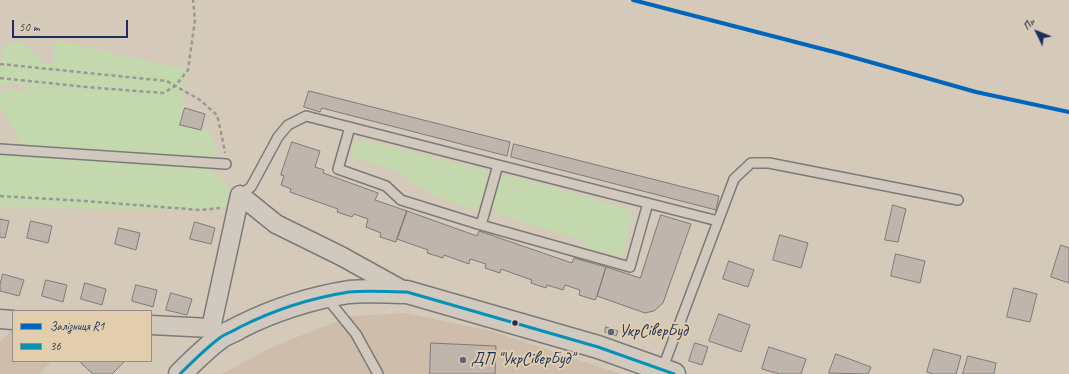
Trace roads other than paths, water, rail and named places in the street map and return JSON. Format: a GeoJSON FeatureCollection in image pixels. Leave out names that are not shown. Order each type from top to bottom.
{"type":"FeatureCollection","features":[{"type":"Feature","properties":{"kind":"street"},"geometry":{"type":"LineString","coordinates":[[180,374],[201,353],[216,332],[240,194],[276,224],[341,256],[407,292],[598,347],[668,372]]}},
{"type":"Feature","properties":{"kind":"street"},"geometry":{"type":"LineString","coordinates":[[152,325],[216,332],[290,306],[350,292],[407,292]]}},
{"type":"Feature","properties":{"kind":"street"},"geometry":{"type":"LineString","coordinates":[[0,319],[12,320]]}},
{"type":"Feature","properties":{"kind":"lane"},"geometry":{"type":"LineString","coordinates":[[240,194],[251,187],[278,137],[288,125],[306,116],[718,221]]}},
{"type":"Feature","properties":{"kind":"lane"},"geometry":{"type":"LineString","coordinates":[[350,127],[338,169],[386,186],[401,200],[481,225],[630,267],[648,204]]}},
{"type":"Feature","properties":{"kind":"lane"},"geometry":{"type":"LineString","coordinates":[[0,149],[226,164]]}},
{"type":"Feature","properties":{"kind":"lane"},"geometry":{"type":"LineString","coordinates":[[668,372],[718,221],[734,179],[751,163],[769,163],[958,200]]}},
{"type":"Feature","properties":{"kind":"lane"},"geometry":{"type":"LineString","coordinates":[[481,225],[498,165]]}},
{"type":"Feature","properties":{"kind":"lane"},"geometry":{"type":"LineString","coordinates":[[326,298],[356,334],[378,374]]}},
{"type":"Feature","properties":{"kind":"rail line","name":"R1"},"geometry":{"type":"LineString","coordinates":[[633,0],[838,53],[976,92],[1069,112]]}},
{"type":"Feature","properties":{"kind":"place","name":"УкрСіверБуд"},"geometry":{"type":"Point","coordinates":[611,332]}},
{"type":"Feature","properties":{"kind":"place","name":"ДП \"УкрСіверБуд\""},"geometry":{"type":"Point","coordinates":[463,360]}}]}
